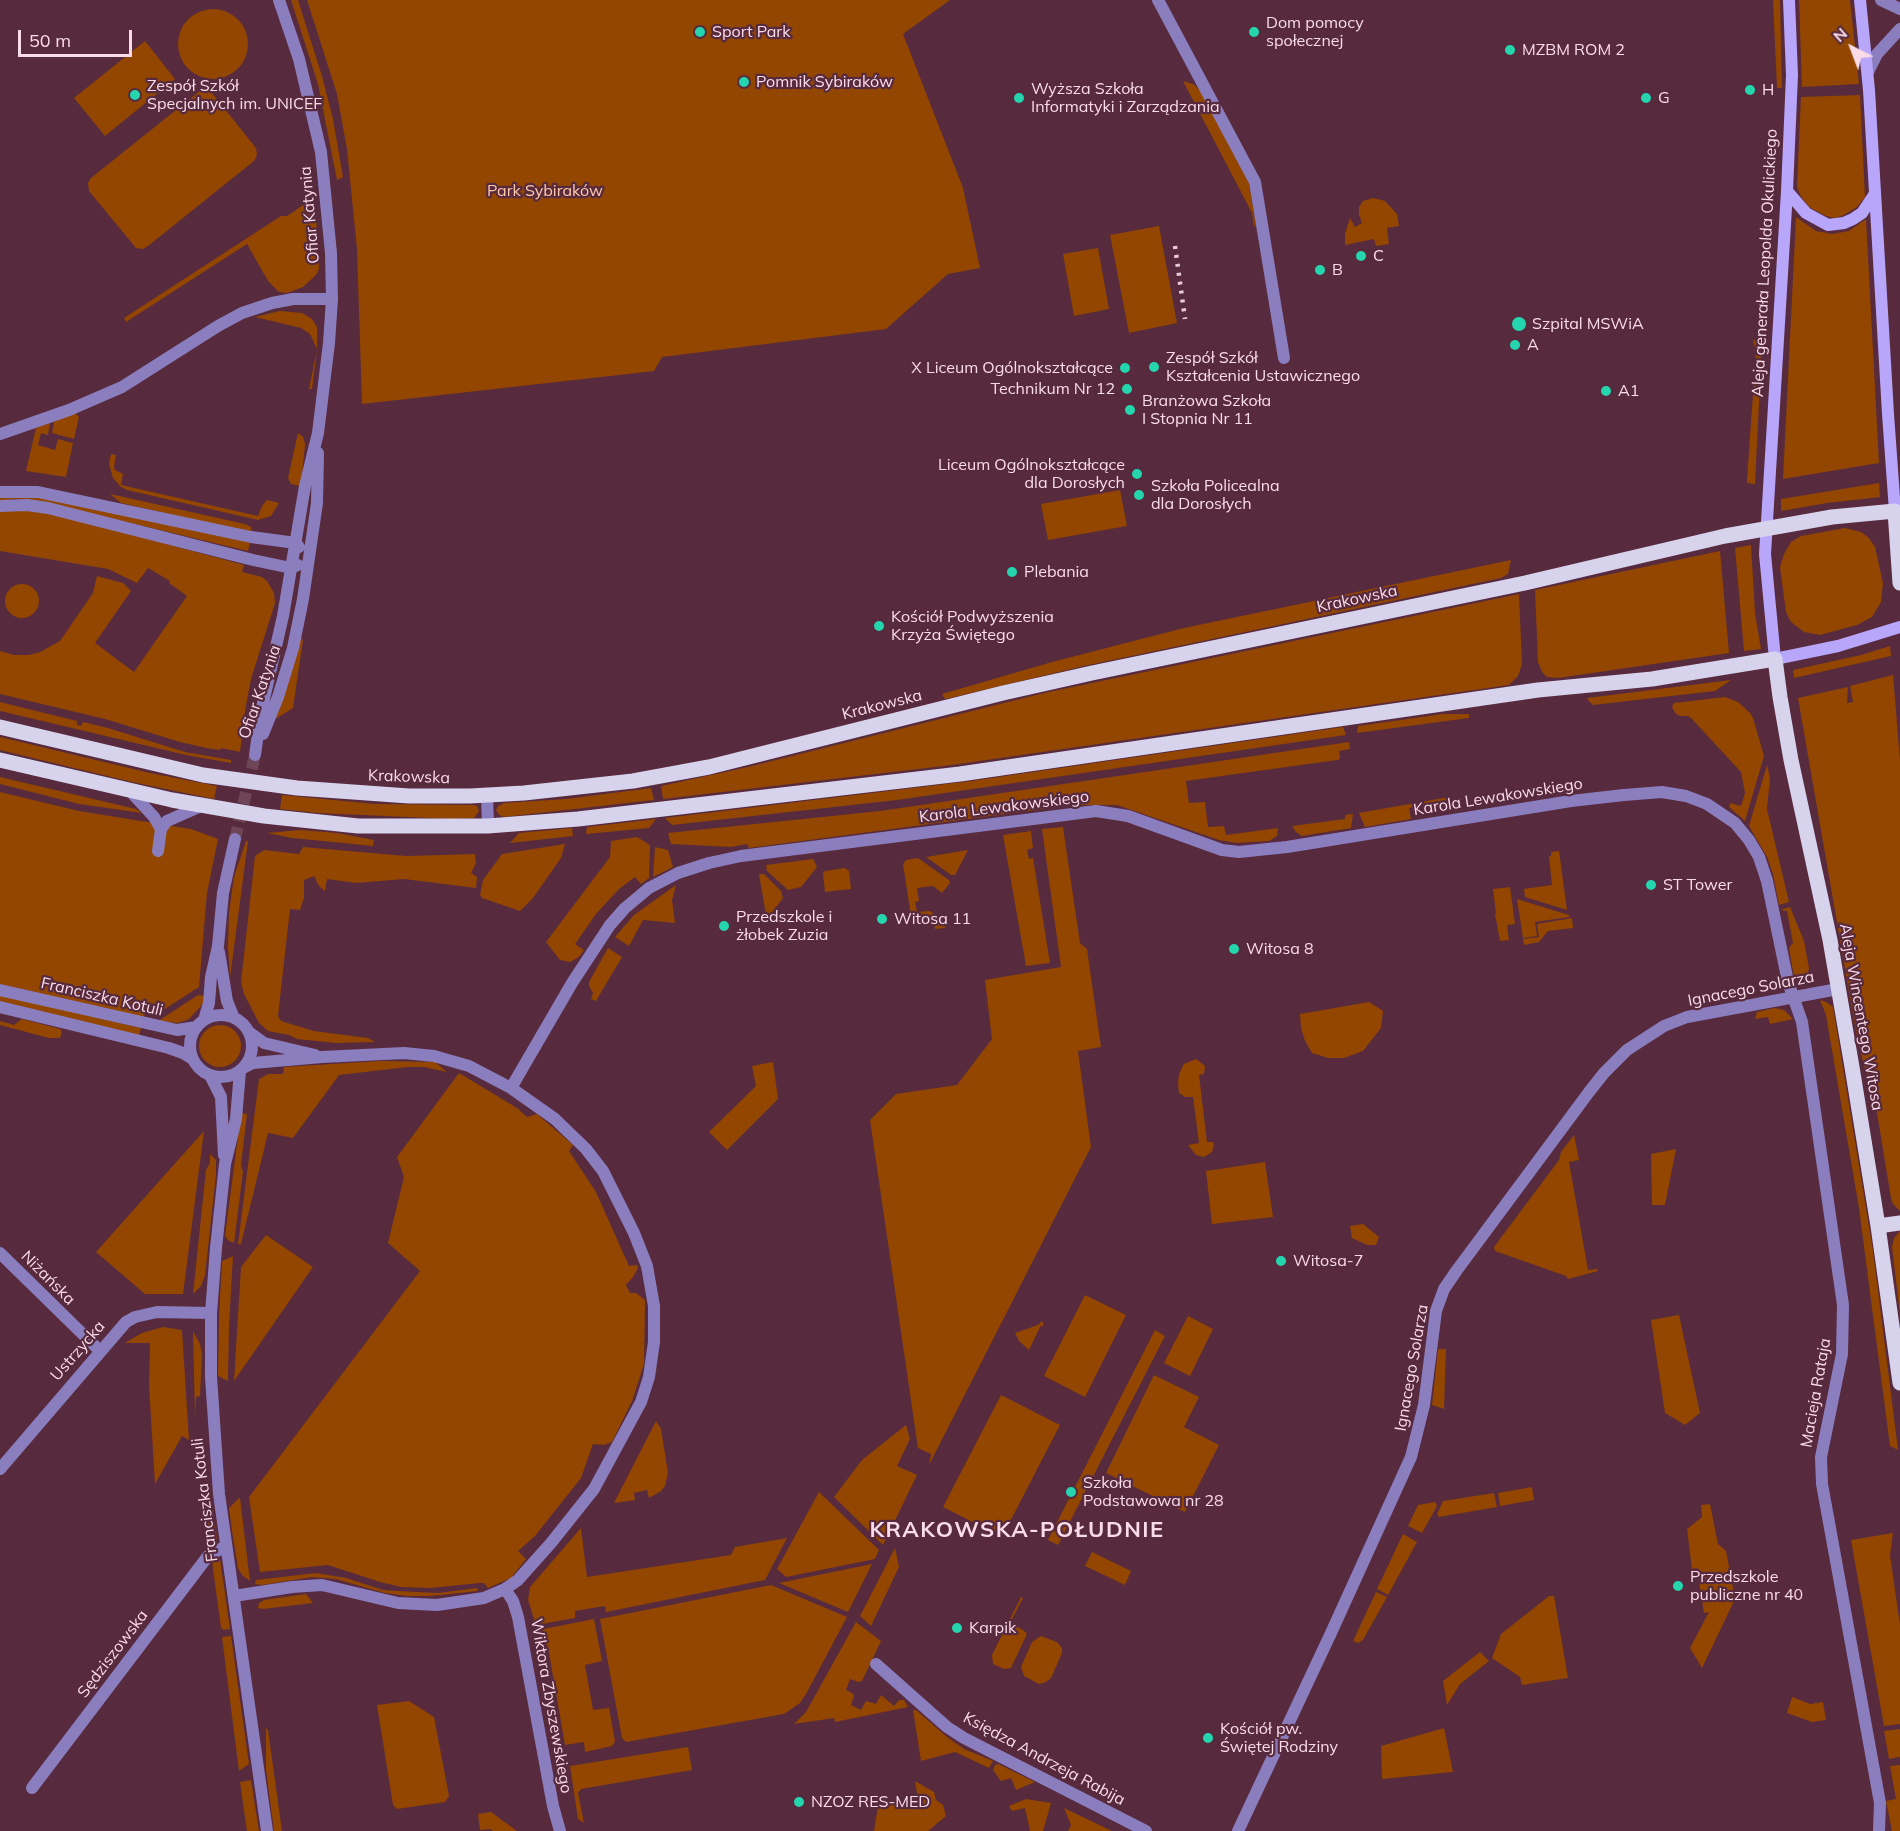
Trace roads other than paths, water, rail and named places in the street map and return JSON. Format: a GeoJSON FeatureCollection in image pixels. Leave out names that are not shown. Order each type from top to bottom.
{"type":"FeatureCollection","features":[{"type":"Feature","properties":{"kind":"main road","name":"Aleja generała Leopolda Okulickiego"},"geometry":{"type":"LineString","coordinates":[[1775,659],[1767,585],[1766,528],[1787,191],[1792,75],[1789,0]]}},
{"type":"Feature","properties":{"kind":"main road"},"geometry":{"type":"LineString","coordinates":[[1860,0],[1868,72],[1883,359],[1898,511],[1900,583]]}},
{"type":"Feature","properties":{"kind":"main road"},"geometry":{"type":"LineString","coordinates":[[1787,191],[1806,213],[1816,220],[1836,225],[1862,213],[1875,194]]}},
{"type":"Feature","properties":{"kind":"main road","name":"Krakowska"},"geometry":{"type":"LineString","coordinates":[[0,727],[203,775],[297,788],[392,795],[487,795],[622,783],[709,767],[1092,673],[1525,583],[1766,528],[1832,517],[1898,511]]}},
{"type":"Feature","properties":{"kind":"main road"},"geometry":{"type":"LineString","coordinates":[[0,760],[201,806],[302,821],[358,826],[488,826],[578,819],[960,774],[1538,690],[1652,679],[1838,646],[1900,627]]}},
{"type":"Feature","properties":{"kind":"main road","name":"Aleja Wincentego Witosa"},"geometry":{"type":"LineString","coordinates":[[1775,659],[1791,760],[1830,940],[1878,1226],[1900,1383]]}},
{"type":"Feature","properties":{"kind":"main road"},"geometry":{"type":"LineString","coordinates":[[0,717],[58,741]]}},
{"type":"Feature","properties":{"kind":"main road"},"geometry":{"type":"LineString","coordinates":[[1878,1226],[1900,1223]]}},
{"type":"Feature","properties":{"kind":"street","name":"Ofiar Katynia"},"geometry":{"type":"LineString","coordinates":[[279,0],[299,59],[321,152],[331,252],[332,298],[318,433],[317,495],[310,560],[293,648],[278,697],[255,755],[261,712],[283,616],[305,486],[318,433]]}},
{"type":"Feature","properties":{"kind":"street"},"geometry":{"type":"LineString","coordinates":[[1158,0],[1255,182],[1284,358]]}},
{"type":"Feature","properties":{"kind":"street"},"geometry":{"type":"LineString","coordinates":[[1881,0],[1900,9]]}},
{"type":"Feature","properties":{"kind":"street"},"geometry":{"type":"LineString","coordinates":[[1868,72],[1877,54],[1900,29]]}},
{"type":"Feature","properties":{"kind":"street"},"geometry":{"type":"LineString","coordinates":[[0,434],[69,410],[122,387],[242,313],[293,299],[332,298]]}},
{"type":"Feature","properties":{"kind":"street"},"geometry":{"type":"LineString","coordinates":[[0,492],[38,492],[252,537],[296,543],[310,560],[291,568],[48,508],[27,505],[0,506]]}},
{"type":"Feature","properties":{"kind":"street"},"geometry":{"type":"LineString","coordinates":[[0,767],[16,764]]}},
{"type":"Feature","properties":{"kind":"street"},"geometry":{"type":"LineString","coordinates":[[130,791],[154,817],[161,829]]}},
{"type":"Feature","properties":{"kind":"street","name":"Karola Lewakowskiego"},"geometry":{"type":"LineString","coordinates":[[511,1088],[601,936],[633,901],[649,888],[671,876],[709,862],[741,856],[1096,810],[1128,816],[1222,850],[1239,852],[1583,800],[1650,792],[1686,796],[1707,804],[1726,816],[1745,834],[1759,857],[1767,881],[1792,998]]}},
{"type":"Feature","properties":{"kind":"street"},"geometry":{"type":"LineString","coordinates":[[487,795],[488,826]]}},
{"type":"Feature","properties":{"kind":"street"},"geometry":{"type":"LineString","coordinates":[[158,851],[161,829],[170,819],[201,806]]}},
{"type":"Feature","properties":{"kind":"street"},"geometry":{"type":"LineString","coordinates":[[234,1596],[322,1585],[398,1603],[437,1605],[484,1598],[505,1589],[518,1580],[594,1490],[641,1402],[649,1377],[654,1341],[654,1306],[647,1266],[634,1233],[603,1171],[586,1149],[555,1119],[511,1088],[469,1066],[434,1056],[404,1053],[352,1057],[322,1056],[253,1063],[226,1077],[210,1075],[202,1071],[193,1059],[190,1044],[209,1003],[223,893],[235,839]]}},
{"type":"Feature","properties":{"kind":"street"},"geometry":{"type":"LineString","coordinates":[[218,946],[227,1001],[234,1018]]}},
{"type":"Feature","properties":{"kind":"street","name":"Ignacego Solarza"},"geometry":{"type":"LineString","coordinates":[[1238,1831],[1411,1456],[1424,1405],[1436,1311],[1444,1289],[1457,1270],[1589,1092],[1604,1073],[1628,1050],[1664,1026],[1687,1017],[1838,989]]}},
{"type":"Feature","properties":{"kind":"street","name":"Franciszka Kotuli"},"geometry":{"type":"LineString","coordinates":[[0,990],[177,1030],[201,1023]]}},
{"type":"Feature","properties":{"kind":"street","name":"Macieja Rataja"},"geometry":{"type":"LineString","coordinates":[[1792,998],[1802,1022],[1843,1305],[1842,1354],[1821,1456],[1822,1484],[1880,1803],[1879,1831]]}},
{"type":"Feature","properties":{"kind":"street","name":"Franciszka Kotuli"},"geometry":{"type":"LineString","coordinates":[[0,1007],[171,1049],[193,1059]]}},
{"type":"Feature","properties":{"kind":"street"},"geometry":{"type":"LineString","coordinates":[[201,1023],[218,1015],[234,1018],[245,1026],[252,1041],[252,1051],[242,1069]]}},
{"type":"Feature","properties":{"kind":"street"},"geometry":{"type":"LineString","coordinates":[[249,1032],[264,1043],[322,1056]]}},
{"type":"Feature","properties":{"kind":"street","name":"Franciszka Kotuli"},"geometry":{"type":"LineString","coordinates":[[242,1069],[236,1119],[225,1164],[211,1313],[212,1422],[226,1546],[267,1831]]}},
{"type":"Feature","properties":{"kind":"street","name":"Franciszka Kotuli"},"geometry":{"type":"LineString","coordinates":[[210,1075],[221,1097],[225,1164]]}},
{"type":"Feature","properties":{"kind":"street","name":"Niżańska"},"geometry":{"type":"LineString","coordinates":[[0,1253],[100,1351]]}},
{"type":"Feature","properties":{"kind":"street","name":"Ustrzycka"},"geometry":{"type":"LineString","coordinates":[[0,1469],[116,1331],[135,1317],[169,1312],[211,1313]]}},
{"type":"Feature","properties":{"kind":"street","name":"Sędziszowska"},"geometry":{"type":"LineString","coordinates":[[32,1788],[208,1556],[226,1546]]}},
{"type":"Feature","properties":{"kind":"street","name":"Wiktora Zbyszewskiego"},"geometry":{"type":"LineString","coordinates":[[505,1589],[513,1600],[518,1617],[553,1806],[560,1831]]}},
{"type":"Feature","properties":{"kind":"street","name":"Księdza Andrzeja Rabija"},"geometry":{"type":"LineString","coordinates":[[876,1664],[947,1727],[964,1738],[1146,1831]]}},
{"type":"Feature","properties":{"kind":"tunnel"},"geometry":{"type":"LineString","coordinates":[[235,839],[255,755]]}},
{"type":"Feature","properties":{"kind":"railway"},"geometry":{"type":"LineString","coordinates":[[1175,246],[1185,319]]}},
{"type":"Feature","properties":{"kind":"place","name":"Sport Park"},"geometry":{"type":"Point","coordinates":[700,32]}},
{"type":"Feature","properties":{"kind":"place","name":"Dom pomocy społecznej"},"geometry":{"type":"Point","coordinates":[1254,32]}},
{"type":"Feature","properties":{"kind":"place","name":"MZBM ROM 2"},"geometry":{"type":"Point","coordinates":[1510,50]}},
{"type":"Feature","properties":{"kind":"place","name":"Pomnik Sybiraków"},"geometry":{"type":"Point","coordinates":[744,82]}},
{"type":"Feature","properties":{"kind":"place","name":"H"},"geometry":{"type":"Point","coordinates":[1750,90]}},
{"type":"Feature","properties":{"kind":"place","name":"Zespół Szkół Specjalnych im. UNICEF"},"geometry":{"type":"Point","coordinates":[135,95]}},
{"type":"Feature","properties":{"kind":"place","name":"Wyższa Szkoła Informatyki i Zarządzania"},"geometry":{"type":"Point","coordinates":[1019,98]}},
{"type":"Feature","properties":{"kind":"place","name":"G"},"geometry":{"type":"Point","coordinates":[1646,98]}},
{"type":"Feature","properties":{"kind":"place","name":"C"},"geometry":{"type":"Point","coordinates":[1361,256]}},
{"type":"Feature","properties":{"kind":"place","name":"B"},"geometry":{"type":"Point","coordinates":[1320,270]}},
{"type":"Feature","properties":{"kind":"place","name":"Szpital MSWiA"},"geometry":{"type":"Point","coordinates":[1519,324]}},
{"type":"Feature","properties":{"kind":"place","name":"A"},"geometry":{"type":"Point","coordinates":[1515,345]}},
{"type":"Feature","properties":{"kind":"place","name":"Zespół Szkół Kształcenia Ustawicznego"},"geometry":{"type":"Point","coordinates":[1154,367]}},
{"type":"Feature","properties":{"kind":"place","name":"X Liceum Ogólnokształcące"},"geometry":{"type":"Point","coordinates":[1125,368]}},
{"type":"Feature","properties":{"kind":"place","name":"Technikum Nr 12"},"geometry":{"type":"Point","coordinates":[1127,389]}},
{"type":"Feature","properties":{"kind":"place","name":"A1"},"geometry":{"type":"Point","coordinates":[1606,391]}},
{"type":"Feature","properties":{"kind":"place","name":"Branżowa Szkoła I Stopnia Nr 11"},"geometry":{"type":"Point","coordinates":[1130,410]}},
{"type":"Feature","properties":{"kind":"place","name":"Liceum Ogólnokształcące dla Dorosłych"},"geometry":{"type":"Point","coordinates":[1137,474]}},
{"type":"Feature","properties":{"kind":"place","name":"Szkoła Policealna dla Dorosłych"},"geometry":{"type":"Point","coordinates":[1139,495]}},
{"type":"Feature","properties":{"kind":"place","name":"Plebania"},"geometry":{"type":"Point","coordinates":[1012,572]}},
{"type":"Feature","properties":{"kind":"place","name":"Kościół Podwyższenia Krzyża Świętego"},"geometry":{"type":"Point","coordinates":[879,626]}},
{"type":"Feature","properties":{"kind":"place","name":"ST Tower"},"geometry":{"type":"Point","coordinates":[1651,885]}},
{"type":"Feature","properties":{"kind":"place","name":"Witosa 11"},"geometry":{"type":"Point","coordinates":[882,919]}},
{"type":"Feature","properties":{"kind":"place","name":"Przedszkole i żłobek Zuzia"},"geometry":{"type":"Point","coordinates":[724,926]}},
{"type":"Feature","properties":{"kind":"place","name":"Witosa 8"},"geometry":{"type":"Point","coordinates":[1234,949]}},
{"type":"Feature","properties":{"kind":"place","name":"Witosa-7"},"geometry":{"type":"Point","coordinates":[1281,1261]}},
{"type":"Feature","properties":{"kind":"place","name":"Szkoła Podstawowa nr 28"},"geometry":{"type":"Point","coordinates":[1071,1492]}},
{"type":"Feature","properties":{"kind":"place","name":"Przedszkole publiczne nr 40"},"geometry":{"type":"Point","coordinates":[1678,1586]}},
{"type":"Feature","properties":{"kind":"place","name":"Karpik"},"geometry":{"type":"Point","coordinates":[957,1628]}},
{"type":"Feature","properties":{"kind":"place","name":"Kościół pw. Świętej Rodziny"},"geometry":{"type":"Point","coordinates":[1208,1738]}},
{"type":"Feature","properties":{"kind":"place","name":"NZOZ RES-MED"},"geometry":{"type":"Point","coordinates":[799,1802]}},
{"type":"Feature","properties":{"kind":"district","name":"KRAKOWSKA-POŁUDNIE"},"geometry":{"type":"Point","coordinates":[1017,1530]}},
{"type":"Feature","properties":{"kind":"park label","name":"Park Sybiraków"},"geometry":{"type":"Point","coordinates":[545,191]}}]}
